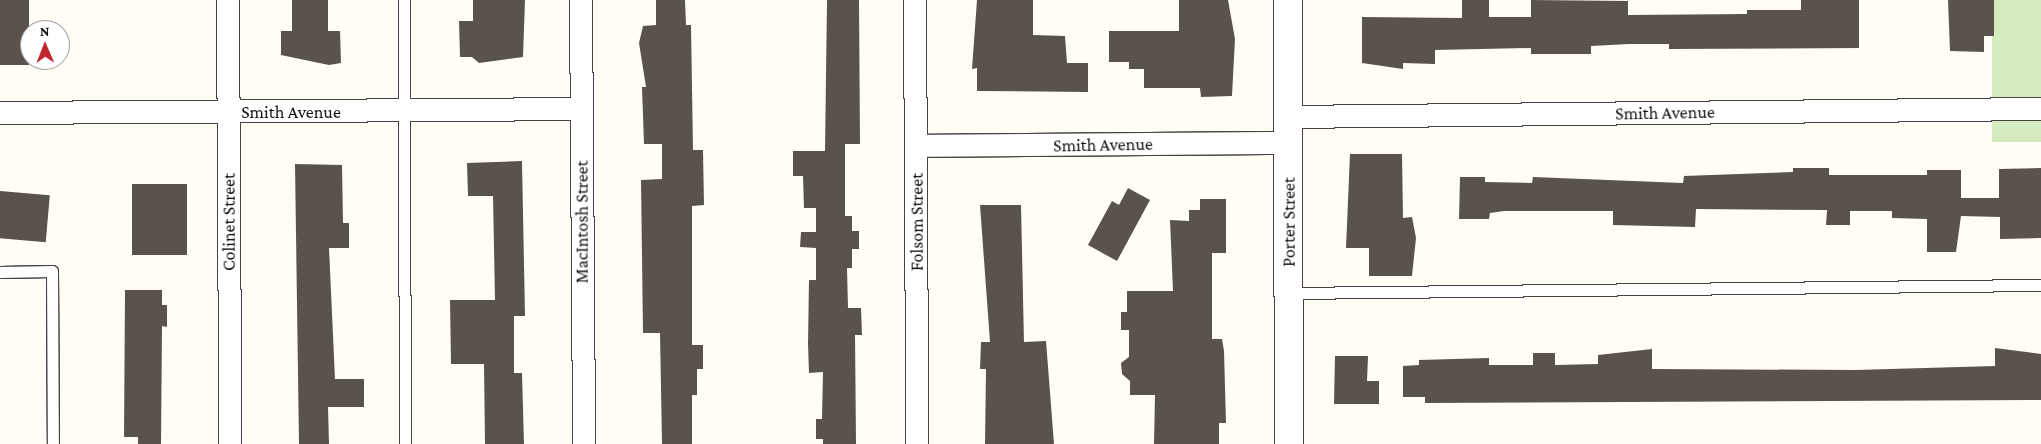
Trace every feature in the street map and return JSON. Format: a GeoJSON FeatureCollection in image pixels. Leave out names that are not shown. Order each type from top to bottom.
{"type":"FeatureCollection","features":[{"type":"Feature","properties":{"kind":"street","name":"Colinet Street"},"geometry":{"type":"LineString","coordinates":[[228,0],[230,444]]}},
{"type":"Feature","properties":{"kind":"street","name":"MacIntosh Street"},"geometry":{"type":"LineString","coordinates":[[581,0],[584,444]]}},
{"type":"Feature","properties":{"kind":"street","name":"Folsom Street"},"geometry":{"type":"LineString","coordinates":[[916,0],[917,444]]}},
{"type":"Feature","properties":{"kind":"street","name":"Porter Street"},"geometry":{"type":"LineString","coordinates":[[1288,0],[1289,444]]}},
{"type":"Feature","properties":{"kind":"street","name":"Smith Avenue"},"geometry":{"type":"LineString","coordinates":[[0,113],[582,109]]}},
{"type":"Feature","properties":{"kind":"street","name":"Smith Avenue"},"geometry":{"type":"LineString","coordinates":[[917,146],[1288,130],[2041,109]]}},
{"type":"Feature","properties":{"kind":"lane"},"geometry":{"type":"LineString","coordinates":[[404,0],[405,444]]}},
{"type":"Feature","properties":{"kind":"lane"},"geometry":{"type":"LineString","coordinates":[[0,272],[52,271],[53,444]]}},
{"type":"Feature","properties":{"kind":"lane"},"geometry":{"type":"LineString","coordinates":[[1289,293],[2041,285]]}},
{"type":"Feature","properties":{"kind":"green space"},"geometry":{"type":"Polygon","coordinates":[[[1992,0],[2041,0],[2041,142],[1992,142],[1992,0]]]}},
{"type":"Feature","properties":{"kind":"building"},"geometry":{"type":"Polygon","coordinates":[[[0,0],[29,0],[29,20],[20,20],[20,65],[0,65],[0,0]]]}},
{"type":"Feature","properties":{"kind":"building"},"geometry":{"type":"Polygon","coordinates":[[[292,0],[328,0],[328,31],[340,31],[341,63],[329,65],[281,55],[281,31],[292,31],[292,0]]]}},
{"type":"Feature","properties":{"kind":"building"},"geometry":{"type":"Polygon","coordinates":[[[473,0],[525,0],[523,57],[479,63],[472,57],[460,57],[459,21],[473,21],[473,0]]]}},
{"type":"Feature","properties":{"kind":"building"},"geometry":{"type":"Polygon","coordinates":[[[656,0],[685,0],[686,25],[691,25],[693,150],[703,150],[704,205],[692,206],[692,345],[703,345],[703,369],[697,369],[697,395],[692,395],[692,444],[662,444],[660,333],[643,333],[641,180],[662,179],[662,144],[644,144],[642,87],[646,87],[639,43],[643,26],[656,25],[656,0]]]}},
{"type":"Feature","properties":{"kind":"building"},"geometry":{"type":"Polygon","coordinates":[[[827,0],[859,0],[860,144],[845,144],[845,216],[852,216],[852,231],[859,231],[859,249],[852,249],[852,268],[847,268],[848,308],[861,308],[862,335],[855,335],[856,444],[823,444],[823,439],[816,439],[816,419],[822,419],[823,372],[809,373],[808,344],[809,280],[816,280],[816,248],[800,247],[801,232],[816,232],[816,208],[804,208],[803,176],[793,176],[793,151],[825,151],[827,0]]]}},
{"type":"Feature","properties":{"kind":"building"},"geometry":{"type":"Polygon","coordinates":[[[977,0],[1033,0],[1033,35],[1065,36],[1067,63],[1088,63],[1088,92],[977,91],[977,68],[972,69],[977,0]]]}},
{"type":"Feature","properties":{"kind":"building"},"geometry":{"type":"Polygon","coordinates":[[[1179,0],[1228,0],[1235,39],[1232,96],[1201,97],[1200,88],[1144,88],[1144,69],[1129,69],[1129,62],[1109,62],[1109,31],[1179,31],[1179,0]]]}},
{"type":"Feature","properties":{"kind":"building"},"geometry":{"type":"Polygon","coordinates":[[[1462,0],[1489,0],[1489,17],[1531,17],[1531,0],[1628,1],[1628,15],[1747,14],[1747,10],[1801,10],[1801,0],[1859,0],[1859,48],[1669,49],[1669,44],[1629,44],[1591,46],[1591,54],[1531,54],[1531,48],[1435,50],[1435,64],[1403,63],[1403,69],[1362,63],[1362,17],[1462,18],[1462,0]]]}},
{"type":"Feature","properties":{"kind":"building"},"geometry":{"type":"Polygon","coordinates":[[[1948,0],[1994,0],[1994,36],[1984,36],[1984,52],[1950,51],[1948,0]]]}},
{"type":"Feature","properties":{"kind":"building"},"geometry":{"type":"Polygon","coordinates":[[[1350,154],[1402,154],[1403,218],[1412,217],[1416,238],[1412,276],[1369,276],[1369,248],[1346,248],[1350,154]]]}},
{"type":"Feature","properties":{"kind":"building"},"geometry":{"type":"Polygon","coordinates":[[[522,161],[525,316],[514,316],[514,373],[522,373],[524,444],[485,444],[484,364],[451,364],[450,300],[495,300],[493,196],[468,196],[467,163],[522,161]]]}},
{"type":"Feature","properties":{"kind":"building"},"geometry":{"type":"Polygon","coordinates":[[[295,164],[342,165],[343,223],[349,223],[349,248],[329,248],[335,379],[364,379],[364,407],[328,407],[329,444],[299,444],[295,164]]]}},
{"type":"Feature","properties":{"kind":"building"},"geometry":{"type":"Polygon","coordinates":[[[1793,168],[1829,168],[1829,175],[1927,175],[1927,170],[1961,170],[1961,198],[1999,198],[1999,169],[2041,168],[2041,238],[2000,239],[2000,217],[1961,216],[1956,252],[1927,252],[1927,219],[1892,218],[1892,211],[1850,211],[1850,225],[1826,225],[1827,210],[1696,209],[1695,227],[1613,225],[1613,211],[1504,211],[1490,213],[1489,219],[1459,219],[1460,177],[1485,177],[1485,182],[1532,183],[1533,177],[1683,183],[1684,176],[1793,172],[1793,168]]]}},
{"type":"Feature","properties":{"kind":"building"},"geometry":{"type":"Polygon","coordinates":[[[132,184],[187,184],[187,255],[132,255],[132,184]]]}},
{"type":"Feature","properties":{"kind":"building"},"geometry":{"type":"Polygon","coordinates":[[[1128,188],[1150,200],[1117,261],[1088,245],[1112,201],[1119,205],[1128,188]]]}},
{"type":"Feature","properties":{"kind":"building"},"geometry":{"type":"Polygon","coordinates":[[[0,191],[50,195],[46,242],[0,238],[0,191]]]}},
{"type":"Feature","properties":{"kind":"building"},"geometry":{"type":"Polygon","coordinates":[[[1200,199],[1226,199],[1226,253],[1212,253],[1212,339],[1222,339],[1224,351],[1226,423],[1219,423],[1219,444],[1154,444],[1155,395],[1130,395],[1130,381],[1122,374],[1121,363],[1129,357],[1129,330],[1121,330],[1121,312],[1127,312],[1127,291],[1173,291],[1170,220],[1189,221],[1189,210],[1200,210],[1200,199]]]}},
{"type":"Feature","properties":{"kind":"building"},"geometry":{"type":"Polygon","coordinates":[[[980,205],[1021,205],[1024,342],[1046,341],[1054,444],[985,444],[986,369],[980,369],[981,342],[990,342],[980,205]]]}},
{"type":"Feature","properties":{"kind":"building"},"geometry":{"type":"Polygon","coordinates":[[[125,290],[162,290],[162,305],[167,305],[167,327],[162,326],[161,444],[138,444],[138,437],[124,437],[125,290]]]}},
{"type":"Feature","properties":{"kind":"building"},"geometry":{"type":"Polygon","coordinates":[[[1995,348],[2041,354],[2041,400],[1425,403],[1425,397],[1403,397],[1403,366],[1419,365],[1419,360],[1489,358],[1489,365],[1533,365],[1533,353],[1555,353],[1555,365],[1598,364],[1598,355],[1652,349],[1652,369],[1855,370],[1995,366],[1995,348]]]}},
{"type":"Feature","properties":{"kind":"building"},"geometry":{"type":"Polygon","coordinates":[[[1335,356],[1368,356],[1367,381],[1379,381],[1379,404],[1334,404],[1335,356]]]}}]}
